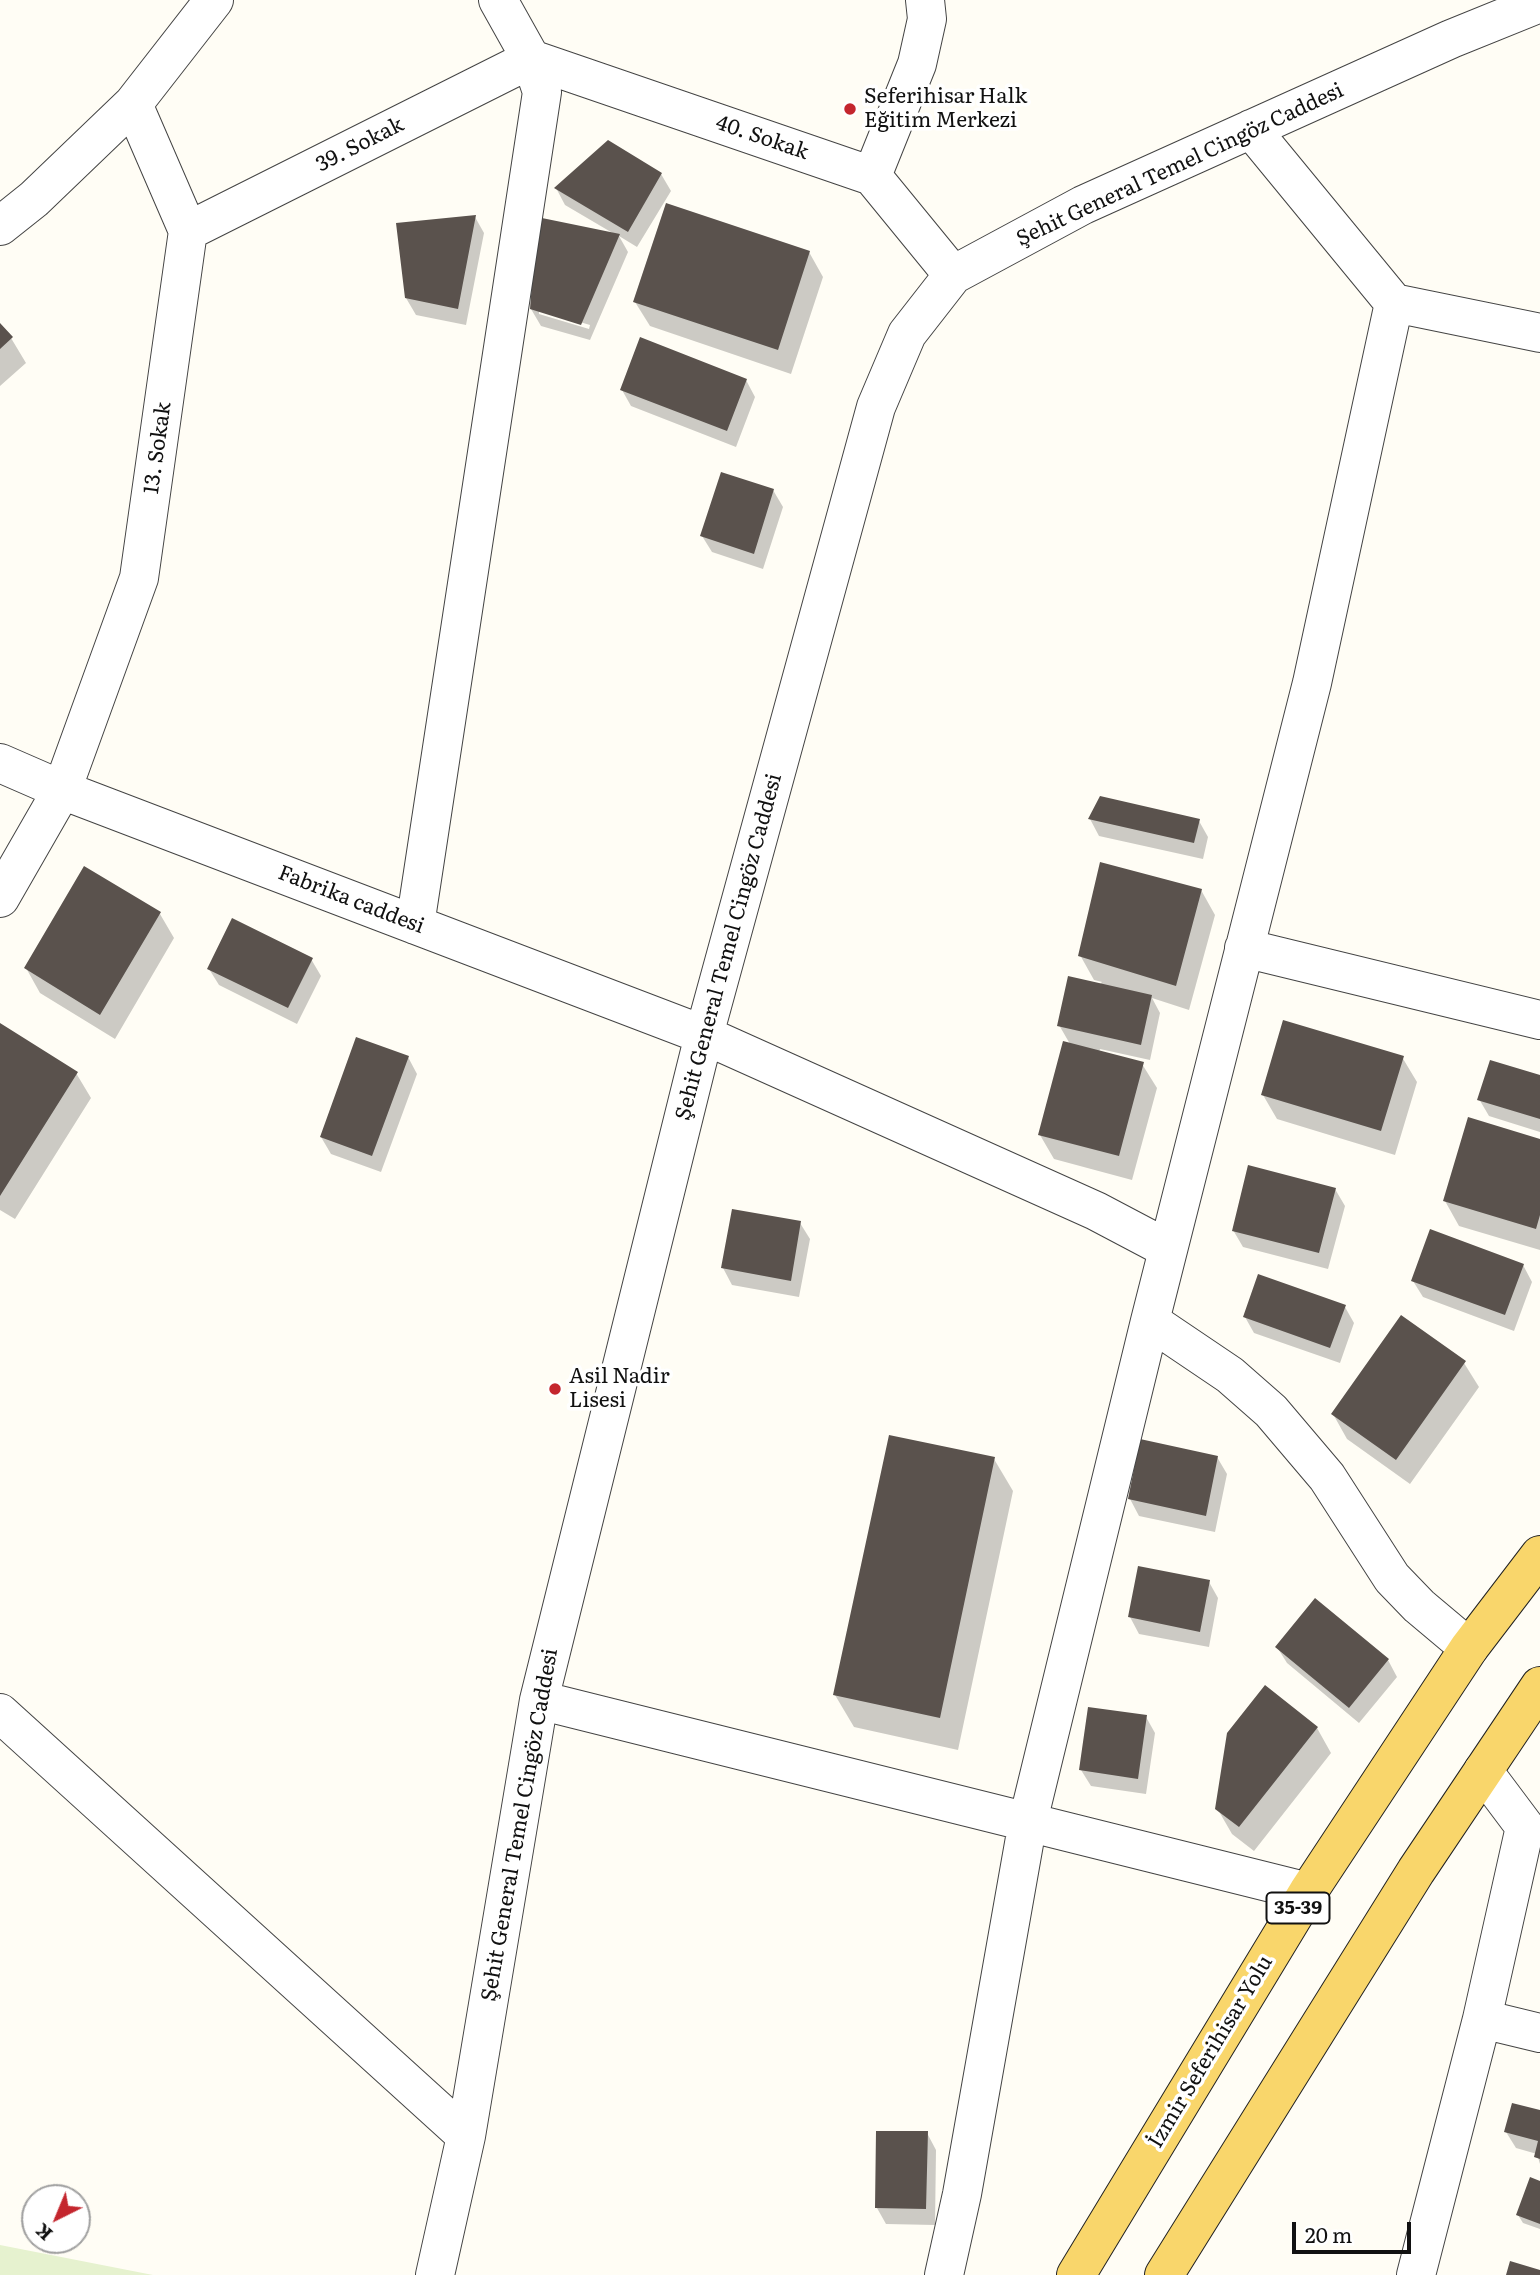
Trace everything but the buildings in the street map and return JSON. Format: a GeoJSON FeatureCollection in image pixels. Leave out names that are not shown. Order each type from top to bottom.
{"type":"FeatureCollection","features":[{"type":"Feature","properties":{"kind":"main road","name":"İzmir Seferihisar Yolu"},"geometry":{"type":"LineString","coordinates":[[1076,2275],[1307,1892],[1469,1648],[1540,1555]]}},
{"type":"Feature","properties":{"kind":"main road"},"geometry":{"type":"LineString","coordinates":[[1164,2275],[1416,1871],[1540,1686]]}},
{"type":"Feature","properties":{"kind":"street"},"geometry":{"type":"LineString","coordinates":[[0,226],[34,199],[133,104],[214,0]]}},
{"type":"Feature","properties":{"kind":"street"},"geometry":{"type":"LineString","coordinates":[[415,925],[542,92],[531,59],[498,0]]}},
{"type":"Feature","properties":{"kind":"street"},"geometry":{"type":"LineString","coordinates":[[925,0],[927,19],[917,64],[872,176],[953,275]]}},
{"type":"Feature","properties":{"kind":"street","name":"Şehit General Temel Cingöz Caddesi"},"geometry":{"type":"LineString","coordinates":[[435,2275],[466,2136],[539,1700],[704,1035],[876,407],[907,334],[953,275],[1083,205],[1451,39],[1540,3]]}},
{"type":"Feature","properties":{"kind":"street","name":"40. Sokak"},"geometry":{"type":"LineString","coordinates":[[531,59],[872,176]]}},
{"type":"Feature","properties":{"kind":"street","name":"39. Sokak"},"geometry":{"type":"LineString","coordinates":[[188,231],[531,59]]}},
{"type":"Feature","properties":{"kind":"street"},"geometry":{"type":"LineString","coordinates":[[133,104],[188,231]]}},
{"type":"Feature","properties":{"kind":"street"},"geometry":{"type":"LineString","coordinates":[[1251,129],[1394,303],[1540,333]]}},
{"type":"Feature","properties":{"kind":"street"},"geometry":{"type":"LineString","coordinates":[[0,184],[34,199]]}},
{"type":"Feature","properties":{"kind":"street","name":"13. Sokak"},"geometry":{"type":"LineString","coordinates":[[0,898],[62,790],[139,578],[188,231]]}},
{"type":"Feature","properties":{"kind":"street"},"geometry":{"type":"LineString","coordinates":[[944,2275],[962,2194],[1028,1821],[1150,1321],[1312,683],[1394,303]]}},
{"type":"Feature","properties":{"kind":"street","name":"Fabrika caddesi"},"geometry":{"type":"LineString","coordinates":[[0,763],[62,790],[704,1035],[1096,1211],[1168,1249]]}},
{"type":"Feature","properties":{"kind":"street"},"geometry":{"type":"LineString","coordinates":[[1244,948],[1540,1020]]}},
{"type":"Feature","properties":{"kind":"street"},"geometry":{"type":"LineString","coordinates":[[1150,1321],[1230,1375],[1271,1411],[1305,1448],[1327,1478],[1392,1578],[1419,1606],[1469,1648]]}},
{"type":"Feature","properties":{"kind":"street"},"geometry":{"type":"LineString","coordinates":[[539,1700],[1307,1892]]}},
{"type":"Feature","properties":{"kind":"street"},"geometry":{"type":"LineString","coordinates":[[0,1713],[466,2136]]}},
{"type":"Feature","properties":{"kind":"street"},"geometry":{"type":"LineString","coordinates":[[1416,2275],[1532,1832],[1483,1771]]}},
{"type":"Feature","properties":{"kind":"street"},"geometry":{"type":"LineString","coordinates":[[1482,2019],[1540,2033]]}},
{"type":"Feature","properties":{"kind":"green space"},"geometry":{"type":"Polygon","coordinates":[[[0,2245],[21,2249],[21,2254],[46,2254],[153,2275],[0,2275],[0,2245]]]}},
{"type":"Feature","properties":{"kind":"place","name":"Seferihisar Halk Eğitim Merkezi"},"geometry":{"type":"Point","coordinates":[850,109]}},
{"type":"Feature","properties":{"kind":"place","name":"Asil Nadir Lisesi"},"geometry":{"type":"Point","coordinates":[555,1389]}}]}
